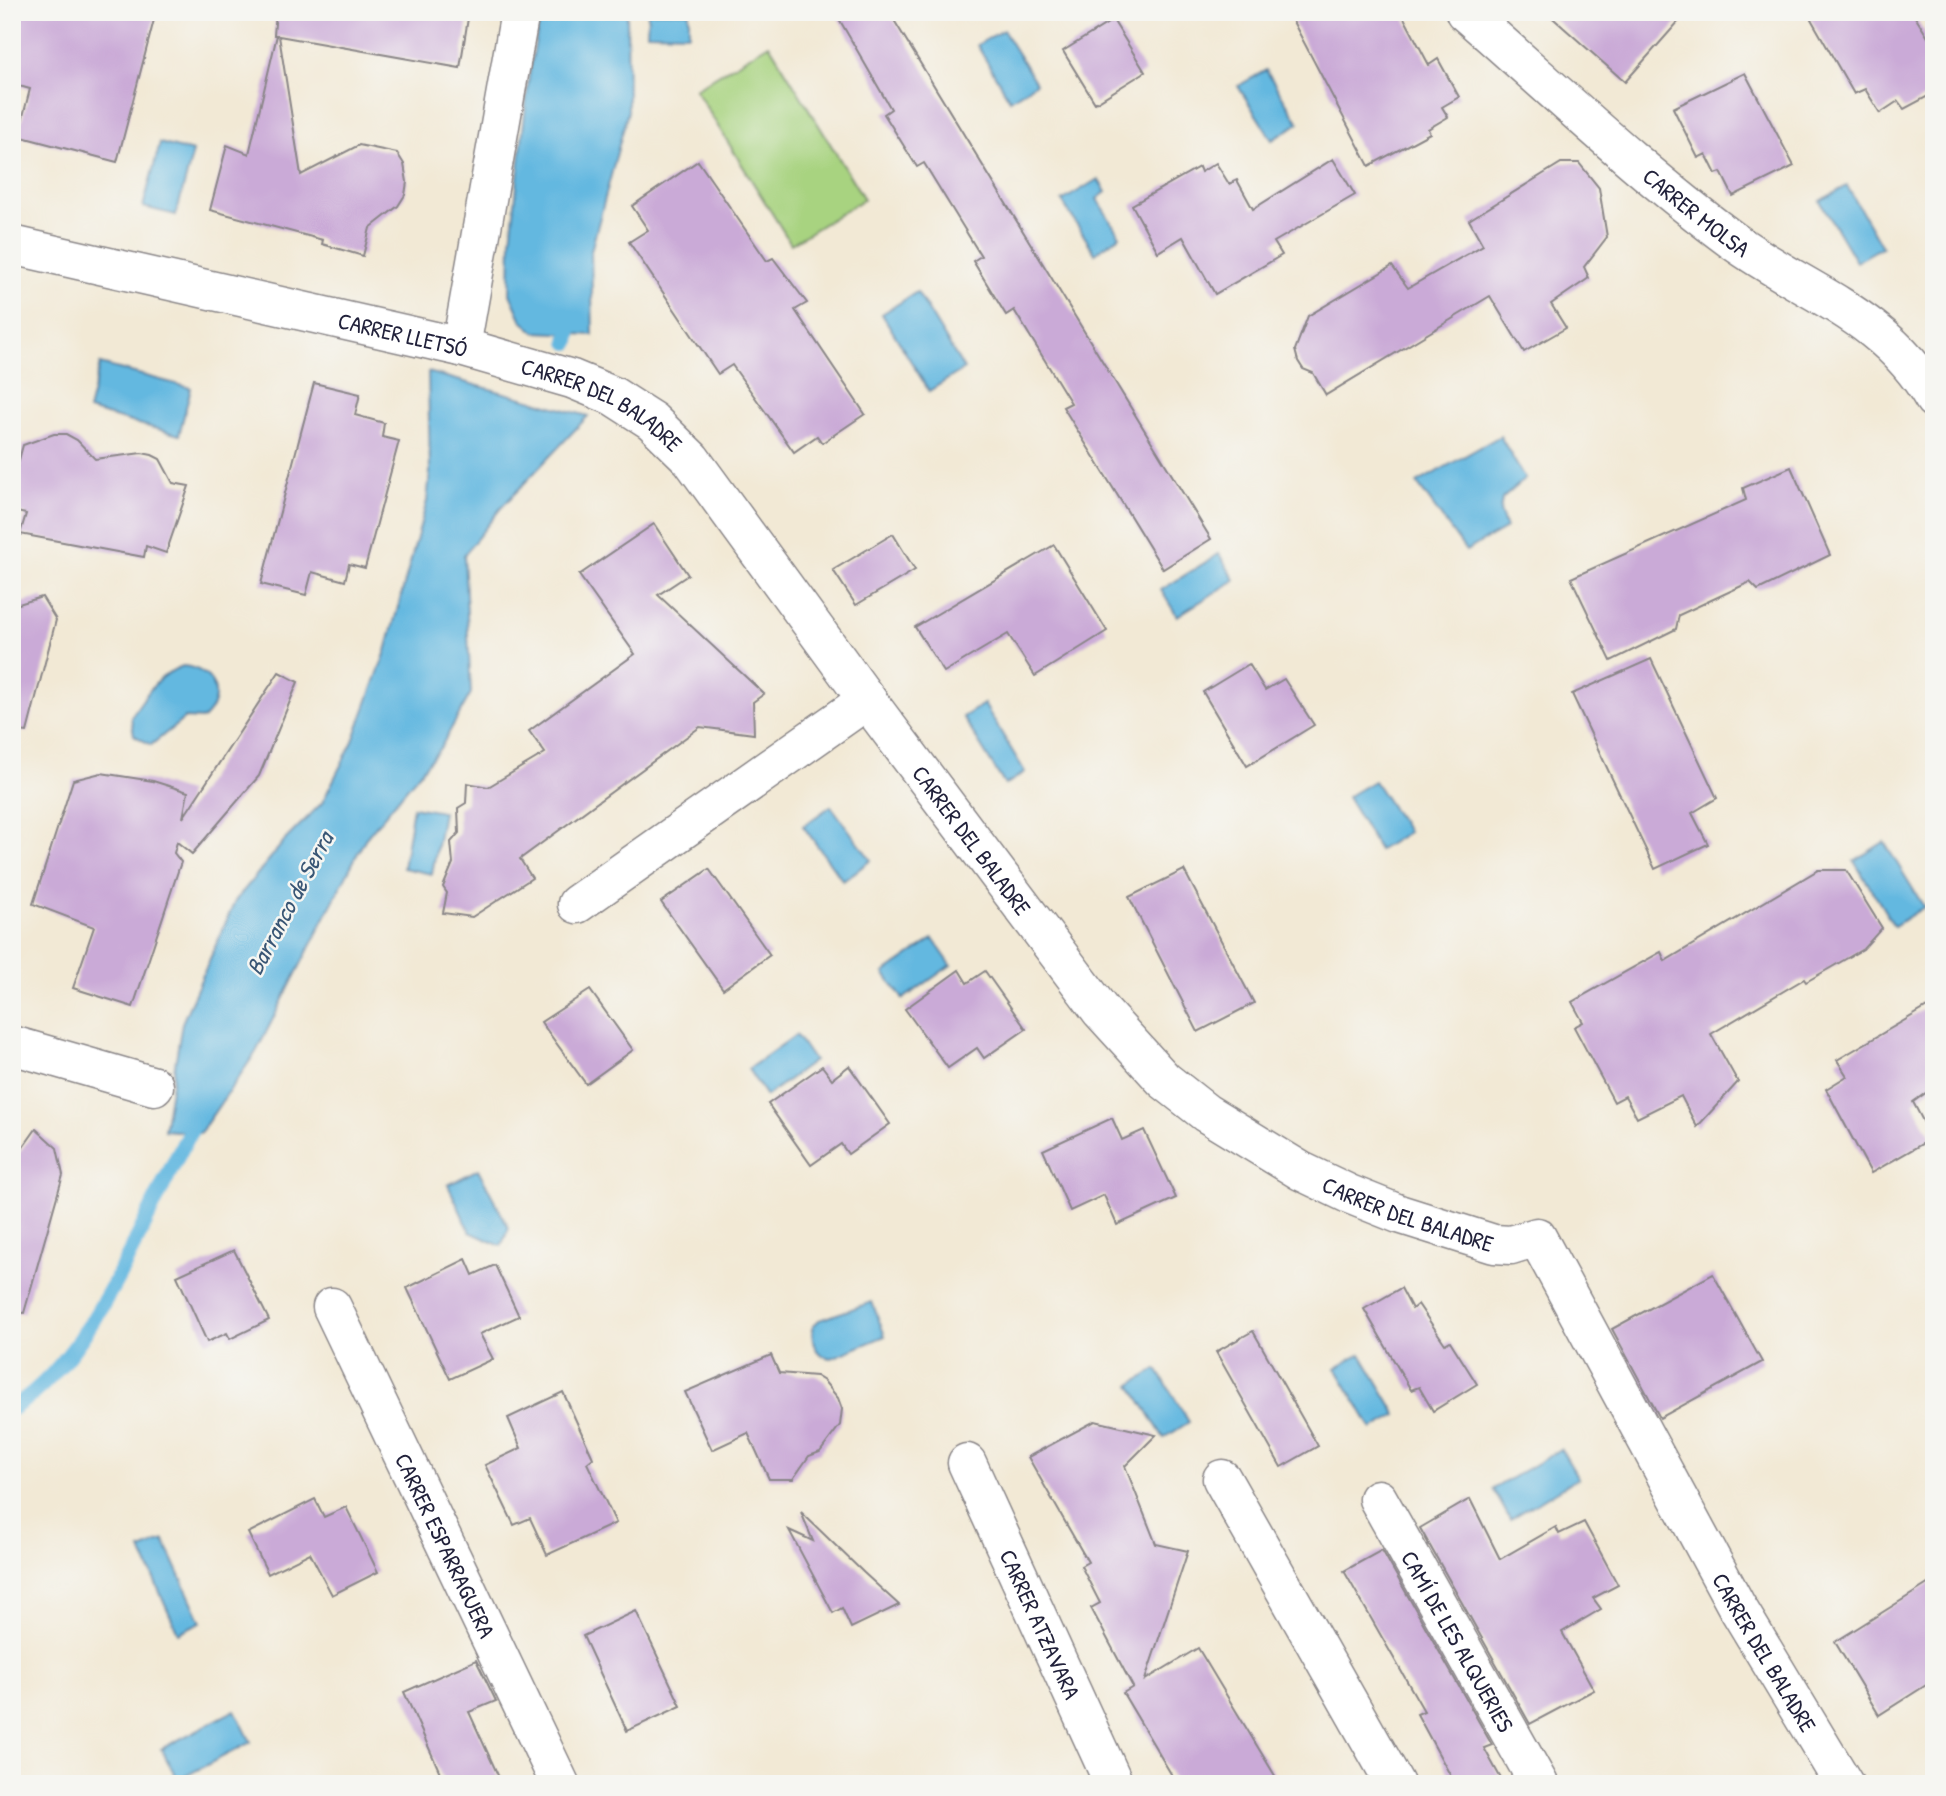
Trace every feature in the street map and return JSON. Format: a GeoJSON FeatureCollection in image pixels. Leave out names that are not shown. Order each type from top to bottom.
{"type":"FeatureCollection","features":[{"type":"Feature","properties":{"kind":"street","name":"CARRER LLETSÓ"},"geometry":{"type":"LineString","coordinates":[[12,244],[461,347],[520,12]]}},
{"type":"Feature","properties":{"kind":"street","name":"CARRER MOLSA"},"geometry":{"type":"LineString","coordinates":[[1465,12],[1731,239],[1842,306],[1888,339],[1908,360],[1934,399]]}},
{"type":"Feature","properties":{"kind":"street","name":"CARRER DEL BALADRE"},"geometry":{"type":"LineString","coordinates":[[461,347],[572,379],[613,396],[652,421],[691,459],[867,700],[1101,1011],[1134,1050],[1182,1094],[1206,1113],[1301,1171],[1349,1194],[1399,1214],[1494,1244],[1511,1245],[1537,1237],[1736,1605],[1844,1784]]}},
{"type":"Feature","properties":{"kind":"street"},"geometry":{"type":"LineString","coordinates":[[576,904],[867,700]]}},
{"type":"Feature","properties":{"kind":"street"},"geometry":{"type":"LineString","coordinates":[[12,1045],[154,1086]]}},
{"type":"Feature","properties":{"kind":"street","name":"CARRER ESPARRAGUERA"},"geometry":{"type":"LineString","coordinates":[[332,1307],[561,1784]]}},
{"type":"Feature","properties":{"kind":"street","name":"CARRER ATZAVARA"},"geometry":{"type":"LineString","coordinates":[[967,1463],[1114,1784]]}},
{"type":"Feature","properties":{"kind":"street"},"geometry":{"type":"LineString","coordinates":[[1222,1479],[1395,1784]]}},
{"type":"Feature","properties":{"kind":"street","name":"CAMÍ DE LES ALQUERIES"},"geometry":{"type":"LineString","coordinates":[[1378,1499],[1539,1784]]}},
{"type":"Feature","properties":{"kind":"green space"},"geometry":{"type":"Polygon","coordinates":[[[769,44],[864,199],[791,244],[695,89],[769,44]]]}},
{"type":"Feature","properties":{"kind":"water"},"geometry":{"type":"Polygon","coordinates":[[[541,12],[627,12],[628,111],[591,251],[593,335],[535,332],[522,321],[510,294],[511,240],[529,76],[541,12]]]}},
{"type":"Feature","properties":{"kind":"water"},"geometry":{"type":"Polygon","coordinates":[[[648,12],[689,12],[689,34],[647,33],[648,12]]]}},
{"type":"Feature","properties":{"kind":"water"},"geometry":{"type":"Polygon","coordinates":[[[1003,30],[1036,83],[1010,100],[977,45],[1003,30]]]}},
{"type":"Feature","properties":{"kind":"water"},"geometry":{"type":"Polygon","coordinates":[[[1266,70],[1299,123],[1272,140],[1238,86],[1266,70]]]}},
{"type":"Feature","properties":{"kind":"water"},"geometry":{"type":"Polygon","coordinates":[[[160,143],[193,152],[176,215],[143,207],[160,143]]]}},
{"type":"Feature","properties":{"kind":"water"},"geometry":{"type":"Polygon","coordinates":[[[1098,179],[1106,192],[1097,199],[1120,236],[1095,253],[1062,201],[1098,179]]]}},
{"type":"Feature","properties":{"kind":"water"},"geometry":{"type":"Polygon","coordinates":[[[1847,186],[1882,247],[1856,262],[1820,201],[1847,186]]]}},
{"type":"Feature","properties":{"kind":"water"},"geometry":{"type":"Polygon","coordinates":[[[917,292],[964,369],[929,391],[882,314],[917,292]]]}},
{"type":"Feature","properties":{"kind":"water"},"geometry":{"type":"Polygon","coordinates":[[[100,364],[191,388],[179,435],[88,410],[100,364]]]}},
{"type":"Feature","properties":{"kind":"water"},"geometry":{"type":"Polygon","coordinates":[[[428,372],[588,416],[501,508],[464,555],[471,693],[441,747],[365,839],[256,1052],[200,1133],[164,1130],[182,1023],[235,901],[286,839],[322,803],[353,741],[386,651],[427,501],[430,472],[428,372]]]}},
{"type":"Feature","properties":{"kind":"water"},"geometry":{"type":"Polygon","coordinates":[[[1500,436],[1525,479],[1502,499],[1500,511],[1506,528],[1466,551],[1417,483],[1500,436]]]}},
{"type":"Feature","properties":{"kind":"water"},"geometry":{"type":"Polygon","coordinates":[[[1219,554],[1235,580],[1177,616],[1161,590],[1219,554]]]}},
{"type":"Feature","properties":{"kind":"water"},"geometry":{"type":"Polygon","coordinates":[[[183,666],[202,672],[209,678],[215,693],[214,701],[203,719],[185,718],[151,745],[134,735],[131,717],[159,680],[183,666]]]}},
{"type":"Feature","properties":{"kind":"water"},"geometry":{"type":"Polygon","coordinates":[[[984,704],[1025,772],[1005,785],[963,717],[984,704]]]}},
{"type":"Feature","properties":{"kind":"water"},"geometry":{"type":"Polygon","coordinates":[[[1374,781],[1408,832],[1379,850],[1347,797],[1374,781]]]}},
{"type":"Feature","properties":{"kind":"water"},"geometry":{"type":"Polygon","coordinates":[[[831,806],[871,860],[843,881],[803,826],[831,806]]]}},
{"type":"Feature","properties":{"kind":"water"},"geometry":{"type":"Polygon","coordinates":[[[413,807],[443,812],[432,874],[403,868],[413,807]]]}},
{"type":"Feature","properties":{"kind":"water"},"geometry":{"type":"Polygon","coordinates":[[[1884,842],[1924,907],[1894,926],[1854,861],[1884,842]]]}},
{"type":"Feature","properties":{"kind":"water"},"geometry":{"type":"Polygon","coordinates":[[[933,939],[951,965],[903,999],[884,973],[933,939]]]}},
{"type":"Feature","properties":{"kind":"water"},"geometry":{"type":"Polygon","coordinates":[[[796,1035],[814,1061],[766,1096],[748,1069],[796,1035]]]}},
{"type":"Feature","properties":{"kind":"water"},"geometry":{"type":"Polygon","coordinates":[[[478,1169],[509,1228],[501,1246],[470,1232],[448,1185],[478,1169]]]}},
{"type":"Feature","properties":{"kind":"water"},"geometry":{"type":"Polygon","coordinates":[[[872,1302],[885,1336],[832,1358],[818,1351],[813,1343],[813,1326],[819,1320],[872,1302]]]}},
{"type":"Feature","properties":{"kind":"water"},"geometry":{"type":"Polygon","coordinates":[[[1361,1354],[1397,1415],[1372,1429],[1336,1368],[1361,1354]]]}},
{"type":"Feature","properties":{"kind":"water"},"geometry":{"type":"Polygon","coordinates":[[[1157,1369],[1189,1422],[1164,1438],[1131,1385],[1157,1369]]]}},
{"type":"Feature","properties":{"kind":"water"},"geometry":{"type":"Polygon","coordinates":[[[1561,1449],[1578,1478],[1510,1519],[1493,1489],[1561,1449]]]}},
{"type":"Feature","properties":{"kind":"water"},"geometry":{"type":"Polygon","coordinates":[[[164,1540],[201,1622],[178,1633],[141,1550],[164,1540]]]}},
{"type":"Feature","properties":{"kind":"water"},"geometry":{"type":"Polygon","coordinates":[[[235,1710],[251,1742],[178,1780],[161,1749],[235,1710]]]}},
{"type":"Feature","properties":{"kind":"building"},"geometry":{"type":"Polygon","coordinates":[[[12,12],[156,12],[117,162],[18,136],[30,89],[12,84],[12,12]]]}},
{"type":"Feature","properties":{"kind":"building"},"geometry":{"type":"Polygon","coordinates":[[[276,12],[469,12],[460,68],[279,36],[301,175],[359,145],[397,153],[404,164],[407,182],[405,195],[398,206],[370,228],[363,256],[322,244],[323,240],[210,210],[227,145],[249,154],[277,35],[274,35],[276,12]]]}},
{"type":"Feature","properties":{"kind":"building"},"geometry":{"type":"Polygon","coordinates":[[[835,12],[889,12],[1211,539],[1163,569],[1063,407],[1071,403],[1014,310],[1006,315],[973,261],[981,256],[924,163],[917,167],[884,114],[891,109],[835,12]]]}},
{"type":"Feature","properties":{"kind":"building"},"geometry":{"type":"Polygon","coordinates":[[[1288,12],[1401,12],[1429,65],[1438,59],[1459,97],[1442,107],[1448,117],[1428,129],[1430,133],[1369,166],[1288,12]]]}},
{"type":"Feature","properties":{"kind":"building"},"geometry":{"type":"Polygon","coordinates":[[[1546,12],[1687,12],[1625,82],[1546,12]]]}},
{"type":"Feature","properties":{"kind":"building"},"geometry":{"type":"Polygon","coordinates":[[[1807,12],[1912,12],[1934,47],[1934,93],[1904,109],[1898,101],[1880,113],[1865,89],[1854,94],[1807,12]]]}},
{"type":"Feature","properties":{"kind":"building"},"geometry":{"type":"Polygon","coordinates":[[[1113,20],[1145,72],[1095,103],[1063,51],[1113,20]]]}},
{"type":"Feature","properties":{"kind":"building"},"geometry":{"type":"Polygon","coordinates":[[[1745,73],[1794,166],[1733,196],[1721,172],[1716,174],[1706,154],[1698,158],[1673,108],[1745,73]]]}},
{"type":"Feature","properties":{"kind":"building"},"geometry":{"type":"Polygon","coordinates":[[[1333,159],[1355,195],[1274,242],[1282,255],[1215,294],[1183,237],[1158,252],[1132,205],[1199,167],[1201,172],[1216,163],[1229,184],[1237,180],[1253,209],[1333,159]]]}},
{"type":"Feature","properties":{"kind":"building"},"geometry":{"type":"Polygon","coordinates":[[[698,161],[767,261],[773,258],[807,303],[795,310],[865,414],[822,443],[817,436],[794,452],[732,365],[718,374],[629,242],[648,230],[632,206],[698,161]]]}},
{"type":"Feature","properties":{"kind":"building"},"geometry":{"type":"Polygon","coordinates":[[[1561,163],[1579,163],[1599,188],[1607,237],[1584,267],[1589,278],[1551,304],[1566,328],[1524,352],[1490,296],[1326,395],[1313,373],[1303,369],[1295,350],[1308,316],[1392,266],[1408,288],[1483,245],[1469,220],[1561,163]]]}},
{"type":"Feature","properties":{"kind":"building"},"geometry":{"type":"Polygon","coordinates":[[[314,383],[360,394],[355,415],[384,423],[382,437],[399,441],[365,568],[349,564],[345,581],[312,572],[306,595],[261,584],[314,383]]]}},
{"type":"Feature","properties":{"kind":"building"},"geometry":{"type":"Polygon","coordinates":[[[54,434],[66,434],[77,440],[95,459],[142,453],[152,455],[160,459],[173,483],[189,486],[166,553],[146,546],[144,557],[20,534],[26,514],[12,511],[12,486],[23,445],[54,434]]]}},
{"type":"Feature","properties":{"kind":"building"},"geometry":{"type":"Polygon","coordinates":[[[1791,467],[1830,555],[1758,590],[1750,582],[1679,615],[1676,629],[1611,661],[1571,578],[1746,500],[1743,488],[1791,467]]]}},
{"type":"Feature","properties":{"kind":"building"},"geometry":{"type":"Polygon","coordinates":[[[654,524],[688,575],[658,595],[764,694],[753,702],[754,734],[700,727],[520,859],[532,878],[472,917],[443,913],[447,893],[443,887],[453,863],[451,842],[459,833],[458,808],[466,803],[467,783],[488,787],[545,753],[529,731],[635,654],[579,575],[654,524]]]}},
{"type":"Feature","properties":{"kind":"building"},"geometry":{"type":"Polygon","coordinates":[[[893,534],[915,570],[856,605],[833,570],[893,534]]]}},
{"type":"Feature","properties":{"kind":"building"},"geometry":{"type":"Polygon","coordinates":[[[1054,545],[1107,631],[1035,676],[1008,634],[944,672],[915,627],[1054,545]]]}},
{"type":"Feature","properties":{"kind":"building"},"geometry":{"type":"Polygon","coordinates":[[[42,597],[56,620],[27,732],[12,730],[12,606],[42,597]]]}},
{"type":"Feature","properties":{"kind":"building"},"geometry":{"type":"Polygon","coordinates":[[[1651,659],[1717,798],[1692,813],[1708,844],[1655,869],[1572,694],[1651,659]]]}},
{"type":"Feature","properties":{"kind":"building"},"geometry":{"type":"Polygon","coordinates":[[[1249,664],[1265,690],[1284,679],[1314,725],[1247,766],[1203,692],[1249,664]]]}},
{"type":"Feature","properties":{"kind":"building"},"geometry":{"type":"Polygon","coordinates":[[[279,672],[298,682],[259,776],[192,854],[177,842],[174,853],[181,862],[133,1007],[73,988],[94,927],[33,904],[73,780],[101,773],[153,781],[188,792],[183,818],[279,672]]]}},
{"type":"Feature","properties":{"kind":"building"},"geometry":{"type":"Polygon","coordinates":[[[709,869],[770,955],[723,989],[661,902],[709,869]]]}},
{"type":"Feature","properties":{"kind":"building"},"geometry":{"type":"Polygon","coordinates":[[[1184,870],[1254,1003],[1198,1032],[1129,897],[1184,870]]]}},
{"type":"Feature","properties":{"kind":"building"},"geometry":{"type":"Polygon","coordinates":[[[1818,870],[1846,870],[1882,928],[1863,949],[1806,982],[1804,979],[1711,1034],[1738,1082],[1697,1127],[1681,1096],[1637,1118],[1625,1096],[1614,1102],[1574,1027],[1583,1022],[1572,1002],[1661,952],[1665,961],[1818,870]]]}},
{"type":"Feature","properties":{"kind":"building"},"geometry":{"type":"Polygon","coordinates":[[[959,970],[967,983],[985,971],[1026,1029],[984,1058],[977,1048],[948,1068],[905,1009],[959,970]]]}},
{"type":"Feature","properties":{"kind":"building"},"geometry":{"type":"Polygon","coordinates":[[[590,990],[633,1050],[586,1084],[541,1022],[590,990]]]}},
{"type":"Feature","properties":{"kind":"building"},"geometry":{"type":"Polygon","coordinates":[[[1934,1003],[1934,1087],[1913,1102],[1932,1138],[1871,1173],[1826,1089],[1847,1076],[1837,1060],[1934,1003]]]}},
{"type":"Feature","properties":{"kind":"building"},"geometry":{"type":"Polygon","coordinates":[[[822,1066],[832,1079],[849,1066],[890,1124],[848,1154],[841,1144],[811,1165],[768,1104],[822,1066]]]}},
{"type":"Feature","properties":{"kind":"building"},"geometry":{"type":"Polygon","coordinates":[[[1112,1118],[1122,1140],[1144,1130],[1176,1198],[1117,1225],[1104,1195],[1070,1211],[1043,1150],[1112,1118]]]}},
{"type":"Feature","properties":{"kind":"building"},"geometry":{"type":"Polygon","coordinates":[[[36,1129],[57,1148],[63,1175],[24,1313],[12,1312],[12,1163],[36,1129]]]}},
{"type":"Feature","properties":{"kind":"building"},"geometry":{"type":"Polygon","coordinates":[[[234,1250],[269,1320],[230,1339],[227,1333],[207,1342],[177,1276],[234,1250]]]}},
{"type":"Feature","properties":{"kind":"building"},"geometry":{"type":"Polygon","coordinates":[[[466,1259],[473,1275],[495,1265],[519,1316],[480,1334],[493,1359],[450,1379],[407,1288],[466,1259]]]}},
{"type":"Feature","properties":{"kind":"building"},"geometry":{"type":"Polygon","coordinates":[[[1713,1274],[1762,1362],[1660,1418],[1612,1329],[1713,1274]]]}},
{"type":"Feature","properties":{"kind":"building"},"geometry":{"type":"Polygon","coordinates":[[[1401,1288],[1412,1309],[1418,1304],[1445,1344],[1450,1341],[1477,1384],[1433,1411],[1419,1387],[1411,1390],[1364,1309],[1401,1288]]]}},
{"type":"Feature","properties":{"kind":"building"},"geometry":{"type":"Polygon","coordinates":[[[1253,1331],[1318,1446],[1281,1467],[1216,1352],[1253,1331]]]}},
{"type":"Feature","properties":{"kind":"building"},"geometry":{"type":"Polygon","coordinates":[[[771,1355],[779,1373],[816,1376],[824,1381],[838,1398],[842,1409],[840,1425],[820,1452],[809,1456],[793,1479],[769,1479],[748,1433],[712,1450],[685,1392],[771,1355]]]}},
{"type":"Feature","properties":{"kind":"building"},"geometry":{"type":"Polygon","coordinates":[[[563,1392],[593,1458],[587,1463],[616,1523],[547,1555],[530,1518],[514,1525],[485,1465],[521,1448],[508,1418],[563,1392]]]}},
{"type":"Feature","properties":{"kind":"building"},"geometry":{"type":"Polygon","coordinates":[[[1095,1421],[1156,1435],[1125,1466],[1156,1544],[1188,1551],[1145,1680],[1198,1648],[1280,1784],[1177,1784],[1123,1693],[1133,1687],[1091,1608],[1100,1603],[1081,1566],[1088,1562],[1028,1457],[1095,1421]]]}},
{"type":"Feature","properties":{"kind":"building"},"geometry":{"type":"Polygon","coordinates":[[[315,1499],[324,1517],[346,1507],[378,1572],[332,1595],[310,1553],[268,1574],[248,1533],[315,1499]]]}},
{"type":"Feature","properties":{"kind":"building"},"geometry":{"type":"Polygon","coordinates":[[[1470,1499],[1500,1559],[1556,1527],[1559,1534],[1584,1522],[1618,1585],[1593,1598],[1601,1609],[1562,1632],[1594,1690],[1530,1724],[1420,1528],[1470,1499]]]}},
{"type":"Feature","properties":{"kind":"building"},"geometry":{"type":"Polygon","coordinates":[[[801,1512],[899,1605],[851,1628],[842,1608],[833,1613],[789,1530],[813,1541],[801,1512]]]}},
{"type":"Feature","properties":{"kind":"building"},"geometry":{"type":"Polygon","coordinates":[[[1382,1550],[1492,1745],[1484,1748],[1504,1784],[1455,1784],[1417,1714],[1424,1711],[1344,1571],[1382,1550]]]}},
{"type":"Feature","properties":{"kind":"building"},"geometry":{"type":"Polygon","coordinates":[[[1934,1580],[1934,1680],[1879,1715],[1835,1642],[1934,1580]]]}},
{"type":"Feature","properties":{"kind":"building"},"geometry":{"type":"Polygon","coordinates":[[[636,1611],[681,1706],[627,1731],[583,1636],[636,1611]]]}},
{"type":"Feature","properties":{"kind":"building"},"geometry":{"type":"Polygon","coordinates":[[[476,1660],[496,1701],[469,1712],[502,1784],[445,1784],[404,1692],[476,1660]]]}},
{"type":"Feature","properties":{"kind":"waterway"},"geometry":{"type":"LineString","coordinates":[[568,342],[572,313]]}},
{"type":"Feature","properties":{"kind":"waterway","name":"Barranco de Serra"},"geometry":{"type":"LineString","coordinates":[[12,1408],[43,1384],[70,1353],[96,1316],[199,1116]]}}]}
